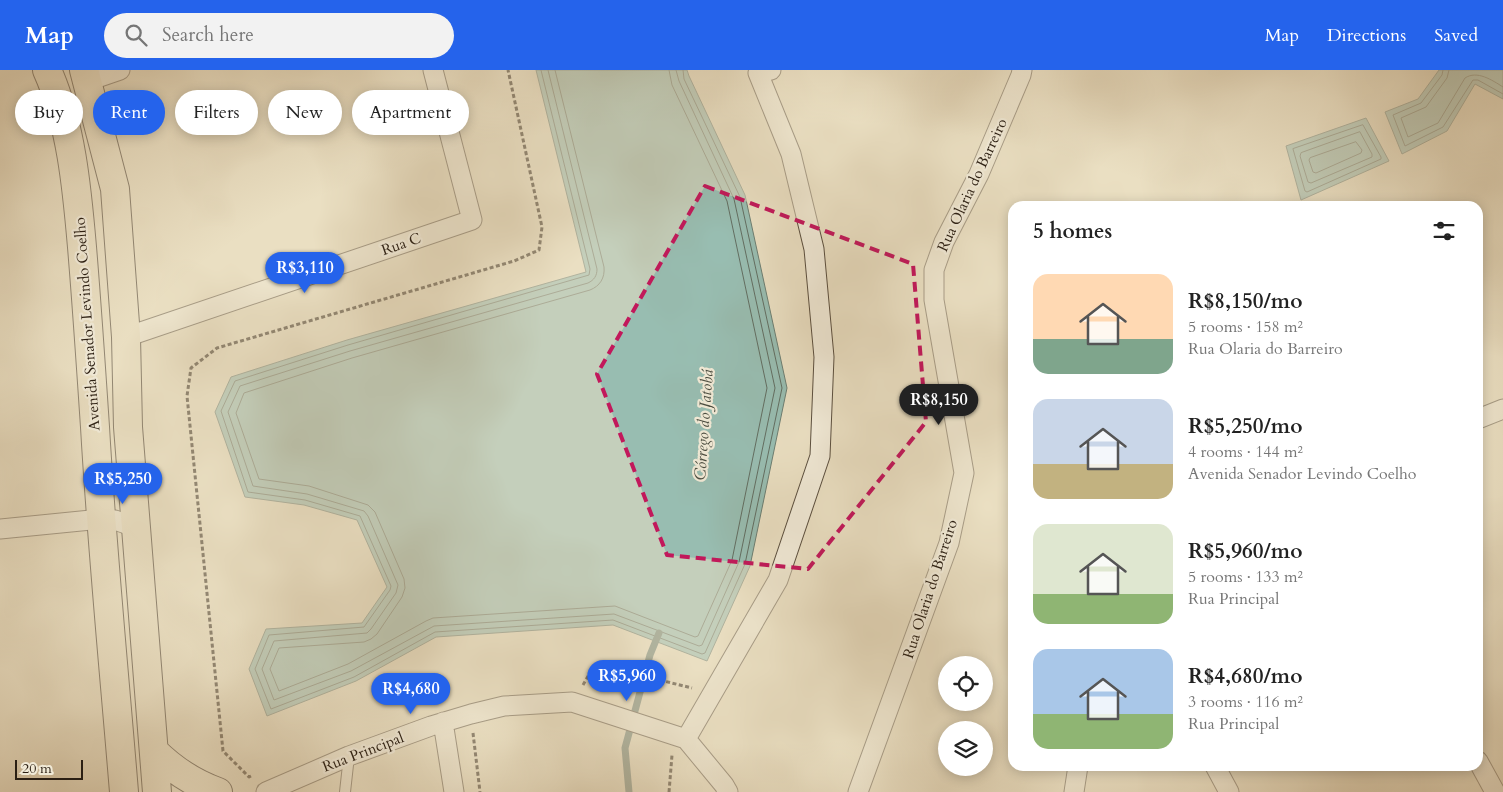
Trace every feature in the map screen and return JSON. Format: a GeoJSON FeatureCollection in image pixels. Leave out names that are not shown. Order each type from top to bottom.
{"type":"FeatureCollection","features":[{"type":"Feature","properties":{"kind":"main road","name":"Avenida Senador Levindo Coelho"},"geometry":{"type":"LineString","coordinates":[[47,70],[56,91],[67,137],[77,197],[124,792]]}},
{"type":"Feature","properties":{"kind":"main road"},"geometry":{"type":"LineString","coordinates":[[86,75],[115,189],[126,337],[128,427],[158,792]]}},
{"type":"Feature","properties":{"kind":"main road"},"geometry":{"type":"LineString","coordinates":[[154,751],[168,765],[197,784],[218,792]]}},
{"type":"Feature","properties":{"kind":"street"},"geometry":{"type":"LineString","coordinates":[[86,75],[120,70]]}},
{"type":"Feature","properties":{"kind":"street","name":"Rua C"},"geometry":{"type":"LineString","coordinates":[[126,337],[472,220],[433,70]]}},
{"type":"Feature","properties":{"kind":"street","name":"Rua Olaria do Barreiro"},"geometry":{"type":"LineString","coordinates":[[858,792],[949,543],[964,473],[934,300],[934,270],[944,242],[979,174],[1022,70]]}},
{"type":"Feature","properties":{"kind":"street"},"geometry":{"type":"LineString","coordinates":[[728,792],[724,785],[675,735],[713,693],[778,580],[820,456],[824,357],[814,249],[791,154],[765,71]]}},
{"type":"Feature","properties":{"kind":"street"},"geometry":{"type":"LineString","coordinates":[[1483,417],[1503,409]]}},
{"type":"Feature","properties":{"kind":"street"},"geometry":{"type":"LineString","coordinates":[[0,529],[101,519],[115,520],[137,528]]}},
{"type":"Feature","properties":{"kind":"street","name":"Rua Principal"},"geometry":{"type":"LineString","coordinates":[[266,792],[349,756],[443,722],[504,706],[575,704],[675,735]]}},
{"type":"Feature","properties":{"kind":"street"},"geometry":{"type":"LineString","coordinates":[[443,722],[454,792]]}},
{"type":"Feature","properties":{"kind":"street"},"geometry":{"type":"LineString","coordinates":[[1483,770],[1495,792]]}},
{"type":"Feature","properties":{"kind":"street"},"geometry":{"type":"LineString","coordinates":[[1074,792],[1077,771]]}},
{"type":"Feature","properties":{"kind":"street"},"geometry":{"type":"LineString","coordinates":[[1218,771],[1229,792]]}},
{"type":"Feature","properties":{"kind":"lane"},"geometry":{"type":"LineString","coordinates":[[345,792],[349,756]]}},
{"type":"Feature","properties":{"kind":"path"},"geometry":{"type":"LineString","coordinates":[[258,774],[249,777],[223,751],[187,396],[191,368],[217,348],[514,261],[539,250],[542,227],[508,70]]}},
{"type":"Feature","properties":{"kind":"path"},"geometry":{"type":"LineString","coordinates":[[575,704],[596,664],[713,693]]}},
{"type":"Feature","properties":{"kind":"path"},"geometry":{"type":"LineString","coordinates":[[471,714],[480,792]]}},
{"type":"Feature","properties":{"kind":"path"},"geometry":{"type":"LineString","coordinates":[[669,792],[675,735]]}},
{"type":"Feature","properties":{"kind":"highlighted area"},"geometry":{"type":"Polygon","coordinates":[[[705,186],[913,264],[926,422],[808,569],[667,555],[597,374],[705,186]]]}},
{"type":"Feature","properties":{"kind":"water"},"geometry":{"type":"Polygon","coordinates":[[[536,70],[687,70],[745,195],[787,388],[750,566],[707,661],[613,625],[436,637],[356,681],[267,716],[249,669],[266,629],[362,623],[387,587],[357,520],[304,505],[245,497],[215,412],[231,377],[347,340],[586,272],[536,70]]]}},
{"type":"Feature","properties":{"kind":"water"},"geometry":{"type":"Polygon","coordinates":[[[1439,70],[1503,70],[1503,99],[1475,84],[1447,131],[1402,154],[1385,112],[1418,99],[1439,70]]]}},
{"type":"Feature","properties":{"kind":"water"},"geometry":{"type":"Polygon","coordinates":[[[1366,118],[1389,161],[1301,200],[1286,146],[1366,118]]]}},
{"type":"Feature","properties":{"kind":"waterway","name":"Córrego do Jatobá"},"geometry":{"type":"LineString","coordinates":[[629,792],[625,748],[650,655],[659,633]]}}]}
